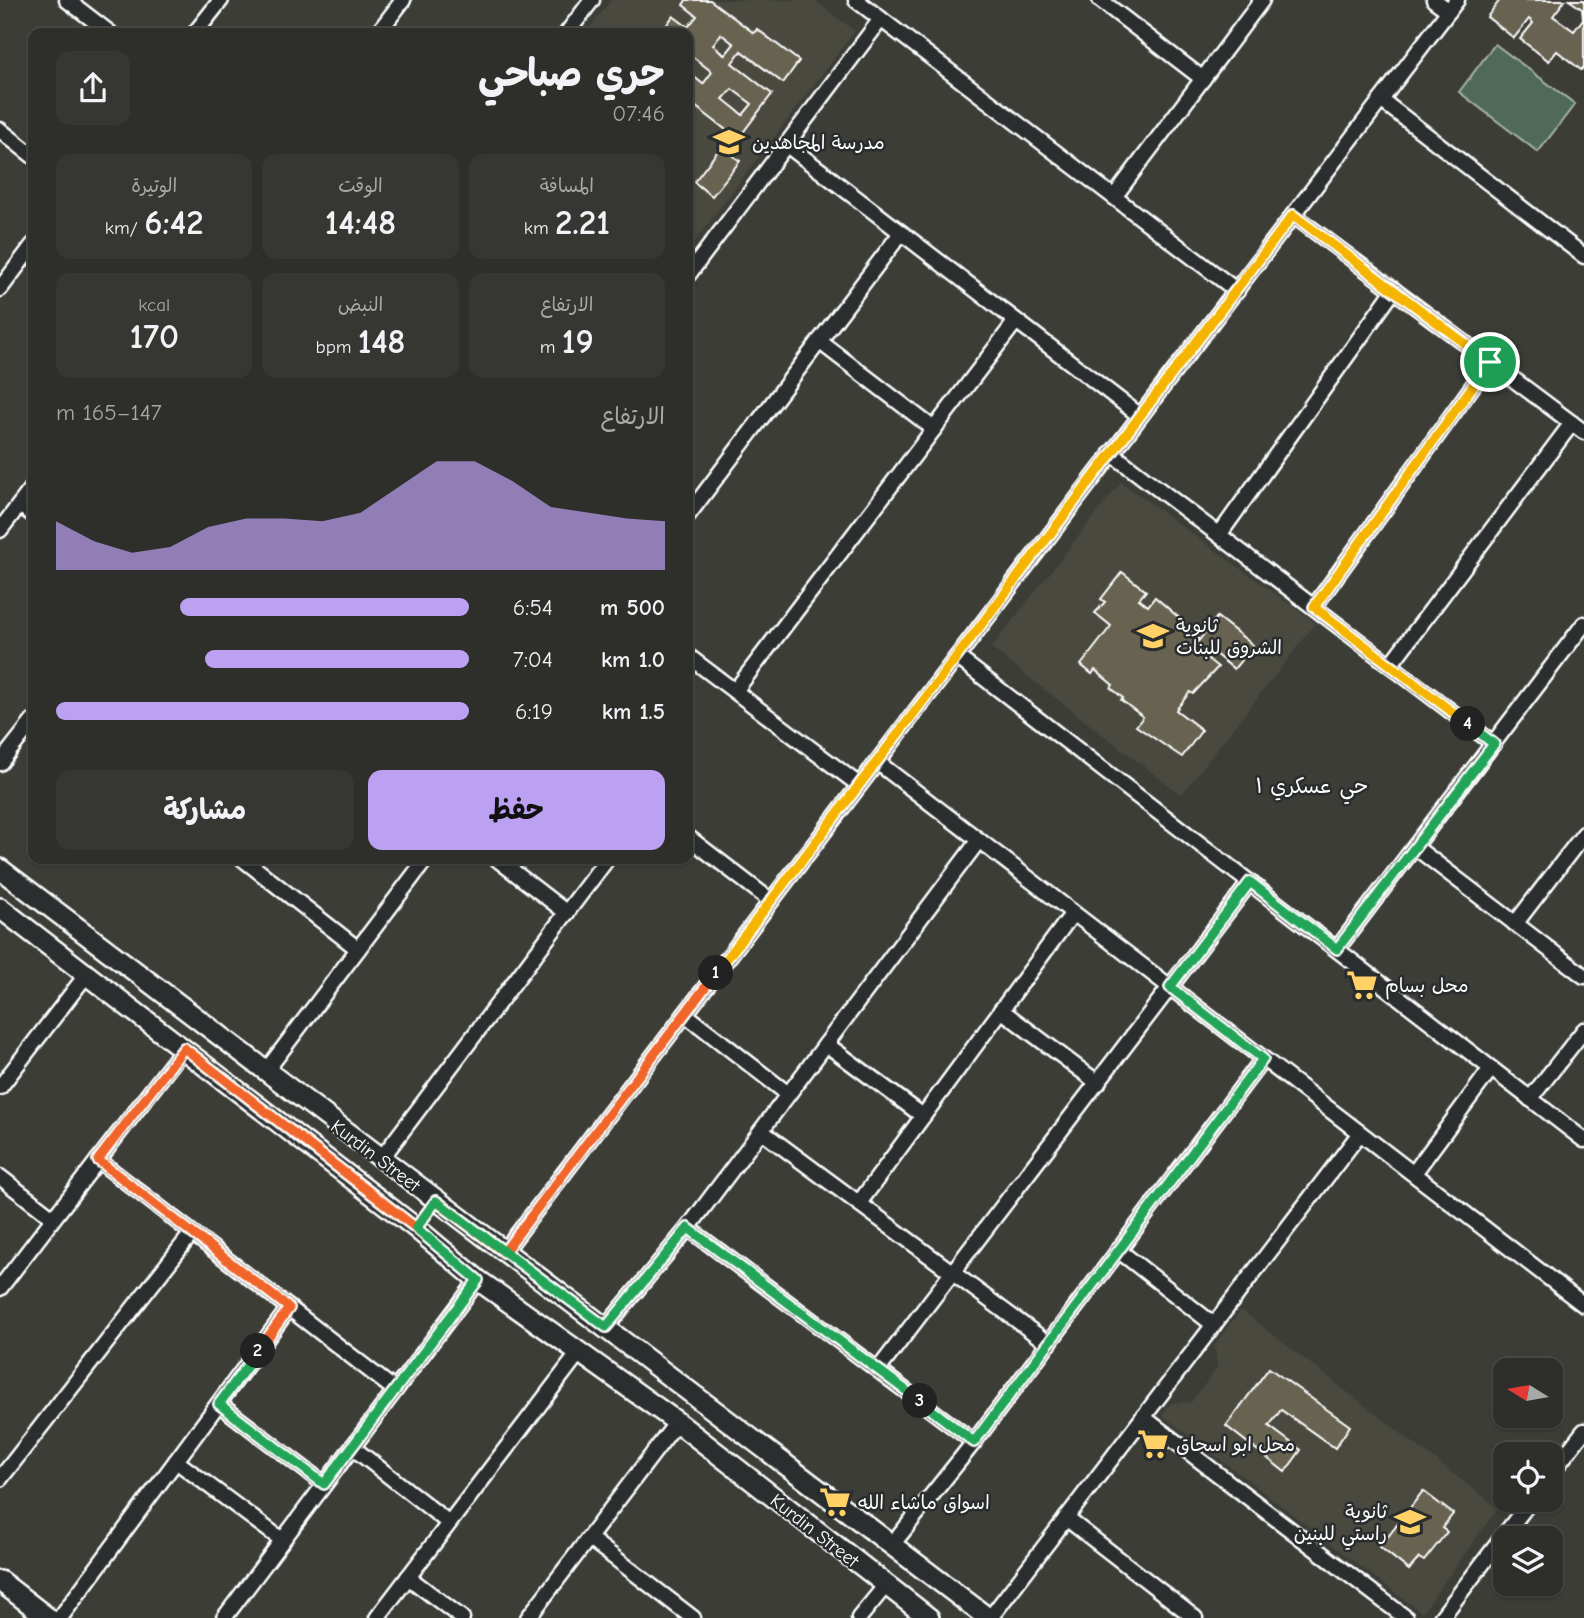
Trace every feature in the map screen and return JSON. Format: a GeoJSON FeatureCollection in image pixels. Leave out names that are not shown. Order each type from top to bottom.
{"type":"FeatureCollection","features":[{"type":"Feature","properties":{"kind":"main road","name":"Kurdin Street"},"geometry":{"type":"LineString","coordinates":[[0,869],[989,1618]]}},
{"type":"Feature","properties":{"kind":"main road","name":"Kurdin Street"},"geometry":{"type":"LineString","coordinates":[[0,908],[416,1228],[478,1280],[578,1354],[677,1422],[929,1618]]}},
{"type":"Feature","properties":{"kind":"main road"},"geometry":{"type":"LineString","coordinates":[[416,1228],[436,1201]]}},
{"type":"Feature","properties":{"kind":"main road"},"geometry":{"type":"LineString","coordinates":[[0,1581],[48,1618]]}},
{"type":"Feature","properties":{"kind":"street"},"geometry":{"type":"LineString","coordinates":[[68,0],[104,28]]}},
{"type":"Feature","properties":{"kind":"street"},"geometry":{"type":"LineString","coordinates":[[199,28],[221,0]]}},
{"type":"Feature","properties":{"kind":"street"},"geometry":{"type":"LineString","coordinates":[[382,28],[403,0]]}},
{"type":"Feature","properties":{"kind":"street"},"geometry":{"type":"LineString","coordinates":[[856,0],[1237,291]]}},
{"type":"Feature","properties":{"kind":"street"},"geometry":{"type":"LineString","coordinates":[[1100,0],[1203,79]]}},
{"type":"Feature","properties":{"kind":"street"},"geometry":{"type":"LineString","coordinates":[[1114,197],[1262,0]]}},
{"type":"Feature","properties":{"kind":"street"},"geometry":{"type":"LineString","coordinates":[[504,1252],[1453,6],[1434,0]]}},
{"type":"Feature","properties":{"kind":"street"},"geometry":{"type":"LineString","coordinates":[[569,28],[586,2]]}},
{"type":"Feature","properties":{"kind":"street"},"geometry":{"type":"LineString","coordinates":[[693,268],[881,19]]}},
{"type":"Feature","properties":{"kind":"street"},"geometry":{"type":"LineString","coordinates":[[1381,100],[1584,256]]}},
{"type":"Feature","properties":{"kind":"street"},"geometry":{"type":"LineString","coordinates":[[0,130],[28,152]]}},
{"type":"Feature","properties":{"kind":"street"},"geometry":{"type":"LineString","coordinates":[[787,145],[1139,415]]}},
{"type":"Feature","properties":{"kind":"street"},"geometry":{"type":"LineString","coordinates":[[1293,215],[1578,427],[1390,665]]}},
{"type":"Feature","properties":{"kind":"street"},"geometry":{"type":"LineString","coordinates":[[693,508],[901,233]]}},
{"type":"Feature","properties":{"kind":"street"},"geometry":{"type":"LineString","coordinates":[[0,289],[28,252]]}},
{"type":"Feature","properties":{"kind":"street"},"geometry":{"type":"LineString","coordinates":[[1219,535],[1394,290]]}},
{"type":"Feature","properties":{"kind":"street"},"geometry":{"type":"LineString","coordinates":[[735,691],[1016,321]]}},
{"type":"Feature","properties":{"kind":"street"},"geometry":{"type":"LineString","coordinates":[[819,341],[934,429]]}},
{"type":"Feature","properties":{"kind":"street"},"geometry":{"type":"LineString","coordinates":[[1314,607],[1490,362]]}},
{"type":"Feature","properties":{"kind":"street"},"geometry":{"type":"LineString","coordinates":[[1111,453],[1494,744]]}},
{"type":"Feature","properties":{"kind":"street"},"geometry":{"type":"LineString","coordinates":[[0,530],[28,493]]}},
{"type":"Feature","properties":{"kind":"street"},"geometry":{"type":"LineString","coordinates":[[20,505],[28,511]]}},
{"type":"Feature","properties":{"kind":"street"},"geometry":{"type":"LineString","coordinates":[[1337,949],[1584,624]]}},
{"type":"Feature","properties":{"kind":"street"},"geometry":{"type":"LineString","coordinates":[[957,657],[1584,1140]]}},
{"type":"Feature","properties":{"kind":"street"},"geometry":{"type":"LineString","coordinates":[[693,660],[859,785]]}},
{"type":"Feature","properties":{"kind":"street"},"geometry":{"type":"LineString","coordinates":[[0,763],[28,727]]}},
{"type":"Feature","properties":{"kind":"street"},"geometry":{"type":"LineString","coordinates":[[877,762],[1584,1305]]}},
{"type":"Feature","properties":{"kind":"street"},"geometry":{"type":"LineString","coordinates":[[606,1327],[688,1228],[978,840]]}},
{"type":"Feature","properties":{"kind":"street"},"geometry":{"type":"LineString","coordinates":[[1515,923],[1582,840]]}},
{"type":"Feature","properties":{"kind":"street"},"geometry":{"type":"LineString","coordinates":[[693,841],[771,901]]}},
{"type":"Feature","properties":{"kind":"street"},"geometry":{"type":"LineString","coordinates":[[1415,847],[1584,976]]}},
{"type":"Feature","properties":{"kind":"street"},"geometry":{"type":"LineString","coordinates":[[249,864],[358,949]]}},
{"type":"Feature","properties":{"kind":"street"},"geometry":{"type":"LineString","coordinates":[[266,1071],[422,864]]}},
{"type":"Feature","properties":{"kind":"street"},"geometry":{"type":"LineString","coordinates":[[503,864],[567,913]]}},
{"type":"Feature","properties":{"kind":"street"},"geometry":{"type":"LineString","coordinates":[[381,1159],[603,864]]}},
{"type":"Feature","properties":{"kind":"street"},"geometry":{"type":"LineString","coordinates":[[878,1370],[1250,882]]}},
{"type":"Feature","properties":{"kind":"street"},"geometry":{"type":"LineString","coordinates":[[859,1203],[1073,913]]}},
{"type":"Feature","properties":{"kind":"street"},"geometry":{"type":"LineString","coordinates":[[0,1087],[87,974]]}},
{"type":"Feature","properties":{"kind":"street"},"geometry":{"type":"LineString","coordinates":[[1001,1010],[1098,1083]]}},
{"type":"Feature","properties":{"kind":"street"},"geometry":{"type":"LineString","coordinates":[[685,1014],[788,1094]]}},
{"type":"Feature","properties":{"kind":"street"},"geometry":{"type":"LineString","coordinates":[[1530,1099],[1584,1030]]}},
{"type":"Feature","properties":{"kind":"street"},"geometry":{"type":"LineString","coordinates":[[826,1044],[923,1116]]}},
{"type":"Feature","properties":{"kind":"street"},"geometry":{"type":"LineString","coordinates":[[0,1288],[184,1048]]}},
{"type":"Feature","properties":{"kind":"street"},"geometry":{"type":"LineString","coordinates":[[892,1545],[1049,1344],[1263,1059]]}},
{"type":"Feature","properties":{"kind":"street"},"geometry":{"type":"LineString","coordinates":[[1414,1173],[1490,1070]]}},
{"type":"Feature","properties":{"kind":"street"},"geometry":{"type":"LineString","coordinates":[[761,1131],[1049,1344]]}},
{"type":"Feature","properties":{"kind":"street"},"geometry":{"type":"LineString","coordinates":[[989,1618],[1360,1133]]}},
{"type":"Feature","properties":{"kind":"street"},"geometry":{"type":"LineString","coordinates":[[98,1160],[395,1390]]}},
{"type":"Feature","properties":{"kind":"street"},"geometry":{"type":"LineString","coordinates":[[0,1177],[53,1218]]}},
{"type":"Feature","properties":{"kind":"street"},"geometry":{"type":"LineString","coordinates":[[688,1228],[974,1442]]}},
{"type":"Feature","properties":{"kind":"street"},"geometry":{"type":"LineString","coordinates":[[0,1479],[192,1233]]}},
{"type":"Feature","properties":{"kind":"street"},"geometry":{"type":"LineString","coordinates":[[1118,1250],[1214,1325]]}},
{"type":"Feature","properties":{"kind":"street"},"geometry":{"type":"LineString","coordinates":[[223,1618],[478,1280]]}},
{"type":"Feature","properties":{"kind":"street"},"geometry":{"type":"LineString","coordinates":[[60,1618],[289,1308]]}},
{"type":"Feature","properties":{"kind":"street"},"geometry":{"type":"LineString","coordinates":[[377,1618],[578,1354]]}},
{"type":"Feature","properties":{"kind":"street"},"geometry":{"type":"LineString","coordinates":[[219,1404],[324,1484]]}},
{"type":"Feature","properties":{"kind":"street"},"geometry":{"type":"LineString","coordinates":[[1143,1417],[1406,1618]]}},
{"type":"Feature","properties":{"kind":"street"},"geometry":{"type":"LineString","coordinates":[[528,1618],[677,1422]]}},
{"type":"Feature","properties":{"kind":"street"},"geometry":{"type":"LineString","coordinates":[[1563,1458],[1584,1431]]}},
{"type":"Feature","properties":{"kind":"street"},"geometry":{"type":"LineString","coordinates":[[352,1447],[449,1523]]}},
{"type":"Feature","properties":{"kind":"street"},"geometry":{"type":"LineString","coordinates":[[176,1461],[282,1540]]}},
{"type":"Feature","properties":{"kind":"street"},"geometry":{"type":"LineString","coordinates":[[1441,1618],[1522,1512]]}},
{"type":"Feature","properties":{"kind":"street"},"geometry":{"type":"LineString","coordinates":[[1066,1518],[1195,1618]]}},
{"type":"Feature","properties":{"kind":"street"},"geometry":{"type":"LineString","coordinates":[[589,1538],[693,1618]]}},
{"type":"Feature","properties":{"kind":"street"},"geometry":{"type":"LineString","coordinates":[[408,1577],[462,1618]]}},
{"type":"Feature","properties":{"kind":"street"},"geometry":{"type":"LineString","coordinates":[[859,1618],[886,1585]]}},
{"type":"Feature","properties":{"kind":"street"},"geometry":{"type":"LineString","coordinates":[[668,1618],[677,1605]]}},
{"type":"Feature","properties":{"kind":"shaded area","name":"مدرسة المجاهدين"},"geometry":{"type":"Polygon","coordinates":[[[611,0],[814,0],[855,31],[693,243],[693,28],[590,28],[611,0]]]}},
{"type":"Feature","properties":{"kind":"shaded area","name":"ثانوية الشروق للبنات"},"geometry":{"type":"Polygon","coordinates":[[[1121,482],[1316,623],[1181,795],[991,648],[1121,482]]]}},
{"type":"Feature","properties":{"kind":"shaded area"},"geometry":{"type":"Polygon","coordinates":[[[1241,1310],[1493,1504],[1495,1512],[1422,1613],[1162,1415],[1171,1403],[1191,1402],[1217,1368],[1215,1344],[1241,1310]]]}},
{"type":"Feature","properties":{"kind":"green space"},"geometry":{"type":"Polygon","coordinates":[[[1495,44],[1575,104],[1538,152],[1459,92],[1495,44]]]}},
{"type":"Feature","properties":{"kind":"building"},"geometry":{"type":"Polygon","coordinates":[[[686,0],[710,0],[754,33],[757,29],[799,61],[783,83],[741,51],[732,63],[772,94],[738,139],[693,105],[693,76],[703,84],[712,72],[693,57],[693,28],[665,28],[673,16],[688,27],[697,16],[683,5],[686,0]],[[721,34],[713,45],[725,55],[734,44],[721,34]],[[732,89],[723,99],[743,115],[752,104],[732,89]]]}},
{"type":"Feature","properties":{"kind":"building"},"geometry":{"type":"Polygon","coordinates":[[[1500,0],[1565,0],[1553,16],[1574,31],[1583,19],[1582,9],[1569,0],[1584,0],[1584,67],[1581,70],[1557,51],[1549,61],[1520,39],[1533,23],[1529,19],[1514,38],[1487,17],[1500,0]]]}},
{"type":"Feature","properties":{"kind":"building"},"geometry":{"type":"Polygon","coordinates":[[[721,147],[740,161],[712,196],[694,182],[721,147]]]}},
{"type":"Feature","properties":{"kind":"building"},"geometry":{"type":"Polygon","coordinates":[[[1122,572],[1146,591],[1139,599],[1148,606],[1155,597],[1185,623],[1183,626],[1198,638],[1197,643],[1217,617],[1253,645],[1234,669],[1210,650],[1205,657],[1218,667],[1193,694],[1190,692],[1176,710],[1202,730],[1182,757],[1136,726],[1143,717],[1121,700],[1123,698],[1111,688],[1113,685],[1095,670],[1092,674],[1081,665],[1111,626],[1095,613],[1105,602],[1101,599],[1122,572]]]}},
{"type":"Feature","properties":{"kind":"building"},"geometry":{"type":"Polygon","coordinates":[[[1269,1368],[1350,1426],[1335,1448],[1281,1410],[1269,1426],[1301,1450],[1285,1472],[1226,1426],[1269,1368]]]}},
{"type":"Feature","properties":{"kind":"building"},"geometry":{"type":"Polygon","coordinates":[[[1423,1491],[1453,1514],[1442,1528],[1447,1532],[1424,1561],[1419,1558],[1409,1570],[1380,1547],[1423,1491]]]}},
{"type":"Feature","properties":{"kind":"place","name":"مدرسة المجاهدين"},"geometry":{"type":"Point","coordinates":[729,142]}},
{"type":"Feature","properties":{"kind":"place","name":"ثانوية الشروق للبنات"},"geometry":{"type":"Point","coordinates":[1153,636]}},
{"type":"Feature","properties":{"kind":"place","name":"محل بسام"},"geometry":{"type":"Point","coordinates":[1362,985]}},
{"type":"Feature","properties":{"kind":"place","name":"محل ابو اسحاق"},"geometry":{"type":"Point","coordinates":[1153,1444]}},
{"type":"Feature","properties":{"kind":"place","name":"اسواق ماشاء الله"},"geometry":{"type":"Point","coordinates":[835,1502]}},
{"type":"Feature","properties":{"kind":"place","name":"ثانوية راستي للبنين"},"geometry":{"type":"Point","coordinates":[1410,1522]}},
{"type":"Feature","properties":{"kind":"district","name":"حي عسكري ١"},"geometry":{"type":"Point","coordinates":[1312,786]}},
{"type":"Feature","properties":{"kind":"route"},"geometry":{"type":"LineString","coordinates":[[1490,362],[1293,215],[504,1252],[436,1201],[416,1228],[184,1048],[98,1160],[289,1308],[219,1404],[324,1484],[478,1280],[416,1228],[436,1201],[504,1252],[606,1327],[688,1228],[974,1442],[1263,1059],[1170,987],[1250,882],[1337,949],[1494,744],[1314,607],[1490,362]]}}]}
